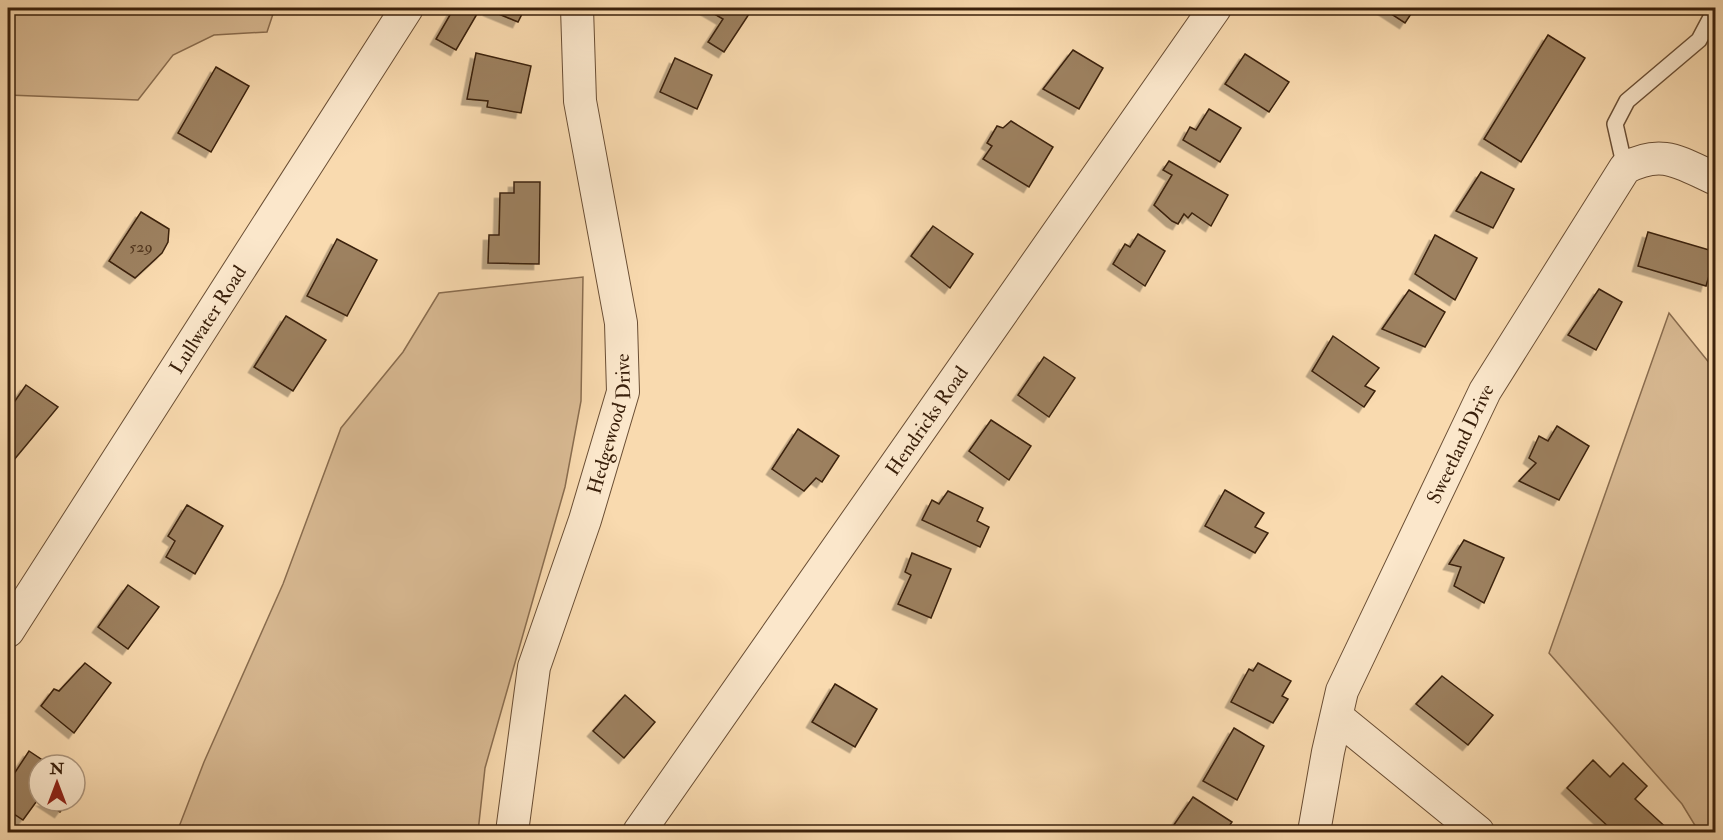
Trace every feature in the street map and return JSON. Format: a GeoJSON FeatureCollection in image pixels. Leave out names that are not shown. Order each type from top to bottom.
{"type":"FeatureCollection","features":[{"type":"Feature","properties":{"kind":"street","name":"Lullwater Road"},"geometry":{"type":"LineString","coordinates":[[8,631],[407,8]]}},
{"type":"Feature","properties":{"kind":"street","name":"Hedgewood Drive"},"geometry":{"type":"LineString","coordinates":[[512,832],[534,667],[585,520],[623,392],[621,323],[580,101],[577,8]]}},
{"type":"Feature","properties":{"kind":"street","name":"Hendricks Road"},"geometry":{"type":"LineString","coordinates":[[639,832],[1215,8]]}},
{"type":"Feature","properties":{"kind":"street"},"geometry":{"type":"LineString","coordinates":[[1625,168],[1644,158],[1668,158],[1716,179]]}},
{"type":"Feature","properties":{"kind":"street","name":"Sweetland Drive"},"geometry":{"type":"LineString","coordinates":[[1314,832],[1342,692],[1485,391],[1625,168]]}},
{"type":"Feature","properties":{"kind":"street"},"geometry":{"type":"LineString","coordinates":[[1337,717],[1478,832]]}},
{"type":"Feature","properties":{"kind":"lane"},"geometry":{"type":"LineString","coordinates":[[1625,168],[1615,124],[1627,101],[1699,40],[1716,8]]}},
{"type":"Feature","properties":{"kind":"shaded area"},"geometry":{"type":"Polygon","coordinates":[[[8,8],[275,8],[267,32],[214,35],[173,55],[138,100],[8,95],[8,8]]]}},
{"type":"Feature","properties":{"kind":"shaded area"},"geometry":{"type":"Polygon","coordinates":[[[583,277],[581,401],[565,487],[485,768],[478,832],[177,832],[204,762],[283,584],[341,428],[403,352],[439,293],[583,277]]]}},
{"type":"Feature","properties":{"kind":"shaded area"},"geometry":{"type":"Polygon","coordinates":[[[1669,313],[1715,370],[1715,832],[1699,832],[1682,804],[1549,653],[1669,313]]]}},
{"type":"Feature","properties":{"kind":"building"},"geometry":{"type":"Polygon","coordinates":[[[454,8],[465,8],[477,14],[456,50],[436,39],[454,8]]]}},
{"type":"Feature","properties":{"kind":"building"},"geometry":{"type":"Polygon","coordinates":[[[490,8],[525,8],[518,22],[489,10],[490,8]]]}},
{"type":"Feature","properties":{"kind":"building"},"geometry":{"type":"Polygon","coordinates":[[[704,8],[753,8],[724,52],[708,42],[723,19],[704,8]]]}},
{"type":"Feature","properties":{"kind":"building"},"geometry":{"type":"Polygon","coordinates":[[[1382,8],[1415,8],[1405,23],[1382,8]]]}},
{"type":"Feature","properties":{"kind":"building"},"geometry":{"type":"Polygon","coordinates":[[[1548,35],[1585,58],[1521,162],[1484,139],[1548,35]]]}},
{"type":"Feature","properties":{"kind":"building"},"geometry":{"type":"Polygon","coordinates":[[[1073,50],[1103,68],[1079,109],[1043,89],[1073,50]]]}},
{"type":"Feature","properties":{"kind":"building"},"geometry":{"type":"Polygon","coordinates":[[[476,53],[531,66],[521,113],[487,107],[488,101],[467,99],[476,53]]]}},
{"type":"Feature","properties":{"kind":"building"},"geometry":{"type":"Polygon","coordinates":[[[1245,54],[1289,82],[1269,112],[1225,84],[1245,54]]]}},
{"type":"Feature","properties":{"kind":"building"},"geometry":{"type":"Polygon","coordinates":[[[675,58],[712,75],[697,109],[660,92],[675,58]]]}},
{"type":"Feature","properties":{"kind":"building"},"geometry":{"type":"Polygon","coordinates":[[[216,67],[249,86],[211,152],[178,133],[216,67]]]}},
{"type":"Feature","properties":{"kind":"building"},"geometry":{"type":"Polygon","coordinates":[[[1209,109],[1241,128],[1220,162],[1183,140],[1190,127],[1196,130],[1209,109]]]}},
{"type":"Feature","properties":{"kind":"building"},"geometry":{"type":"Polygon","coordinates":[[[1011,121],[1053,147],[1029,187],[983,159],[992,146],[987,143],[997,126],[1003,128],[1011,121]]]}},
{"type":"Feature","properties":{"kind":"building"},"geometry":{"type":"Polygon","coordinates":[[[1169,161],[1228,195],[1211,226],[1192,213],[1188,218],[1184,214],[1178,224],[1154,205],[1172,175],[1163,170],[1169,161]]]}},
{"type":"Feature","properties":{"kind":"building"},"geometry":{"type":"Polygon","coordinates":[[[1481,172],[1514,189],[1493,228],[1456,211],[1481,172]]]}},
{"type":"Feature","properties":{"kind":"building"},"geometry":{"type":"Polygon","coordinates":[[[514,182],[540,182],[539,264],[488,263],[489,235],[499,235],[500,193],[514,193],[514,182]]]}},
{"type":"Feature","properties":{"kind":"building"},"geometry":{"type":"Polygon","coordinates":[[[141,212],[169,229],[168,242],[162,253],[135,278],[109,261],[141,212]]]}},
{"type":"Feature","properties":{"kind":"building"},"geometry":{"type":"Polygon","coordinates":[[[933,226],[973,254],[950,288],[911,256],[933,226]]]}},
{"type":"Feature","properties":{"kind":"building"},"geometry":{"type":"Polygon","coordinates":[[[1648,232],[1716,252],[1706,286],[1638,266],[1648,232]]]}},
{"type":"Feature","properties":{"kind":"building"},"geometry":{"type":"Polygon","coordinates":[[[1138,234],[1165,251],[1145,286],[1113,264],[1125,244],[1130,247],[1138,234]]]}},
{"type":"Feature","properties":{"kind":"building"},"geometry":{"type":"Polygon","coordinates":[[[1435,235],[1477,258],[1455,300],[1415,274],[1435,235]]]}},
{"type":"Feature","properties":{"kind":"building"},"geometry":{"type":"Polygon","coordinates":[[[337,239],[377,260],[347,316],[307,296],[337,239]]]}},
{"type":"Feature","properties":{"kind":"building"},"geometry":{"type":"Polygon","coordinates":[[[1599,289],[1622,302],[1596,350],[1568,335],[1599,289]]]}},
{"type":"Feature","properties":{"kind":"building"},"geometry":{"type":"Polygon","coordinates":[[[1409,290],[1445,312],[1425,347],[1382,329],[1409,290]]]}},
{"type":"Feature","properties":{"kind":"building"},"geometry":{"type":"Polygon","coordinates":[[[286,316],[326,340],[293,391],[254,367],[286,316]]]}},
{"type":"Feature","properties":{"kind":"building"},"geometry":{"type":"Polygon","coordinates":[[[1333,336],[1379,368],[1365,386],[1375,391],[1364,407],[1312,371],[1333,336]]]}},
{"type":"Feature","properties":{"kind":"building"},"geometry":{"type":"Polygon","coordinates":[[[1044,357],[1075,378],[1049,417],[1018,395],[1044,357]]]}},
{"type":"Feature","properties":{"kind":"building"},"geometry":{"type":"Polygon","coordinates":[[[26,385],[58,407],[13,461],[8,458],[8,411],[26,385]]]}},
{"type":"Feature","properties":{"kind":"building"},"geometry":{"type":"Polygon","coordinates":[[[991,420],[1031,446],[1009,480],[969,451],[991,420]]]}},
{"type":"Feature","properties":{"kind":"building"},"geometry":{"type":"Polygon","coordinates":[[[1557,426],[1589,446],[1559,500],[1519,481],[1536,463],[1529,458],[1539,436],[1548,441],[1557,426]]]}},
{"type":"Feature","properties":{"kind":"building"},"geometry":{"type":"Polygon","coordinates":[[[798,429],[839,456],[822,482],[816,478],[804,491],[772,469],[798,429]]]}},
{"type":"Feature","properties":{"kind":"building"},"geometry":{"type":"Polygon","coordinates":[[[1225,490],[1264,513],[1255,527],[1268,533],[1255,553],[1205,526],[1225,490]]]}},
{"type":"Feature","properties":{"kind":"building"},"geometry":{"type":"Polygon","coordinates":[[[948,491],[983,508],[977,521],[989,527],[980,547],[922,520],[932,500],[939,504],[948,491]]]}},
{"type":"Feature","properties":{"kind":"building"},"geometry":{"type":"Polygon","coordinates":[[[187,505],[223,526],[195,574],[166,557],[175,541],[168,536],[187,505]]]}},
{"type":"Feature","properties":{"kind":"building"},"geometry":{"type":"Polygon","coordinates":[[[1464,540],[1504,558],[1484,603],[1454,586],[1461,567],[1449,564],[1464,540]]]}},
{"type":"Feature","properties":{"kind":"building"},"geometry":{"type":"Polygon","coordinates":[[[912,553],[951,569],[931,618],[898,604],[911,575],[905,572],[912,553]]]}},
{"type":"Feature","properties":{"kind":"building"},"geometry":{"type":"Polygon","coordinates":[[[128,585],[159,607],[128,649],[98,627],[128,585]]]}},
{"type":"Feature","properties":{"kind":"building"},"geometry":{"type":"Polygon","coordinates":[[[85,663],[111,683],[74,733],[41,706],[54,689],[59,691],[85,663]]]}},
{"type":"Feature","properties":{"kind":"building"},"geometry":{"type":"Polygon","coordinates":[[[1258,663],[1291,681],[1282,696],[1288,699],[1273,723],[1231,702],[1249,669],[1253,671],[1258,663]]]}},
{"type":"Feature","properties":{"kind":"building"},"geometry":{"type":"Polygon","coordinates":[[[1442,676],[1493,715],[1468,745],[1416,704],[1442,676]]]}},
{"type":"Feature","properties":{"kind":"building"},"geometry":{"type":"Polygon","coordinates":[[[835,684],[877,709],[855,747],[812,722],[835,684]]]}},
{"type":"Feature","properties":{"kind":"building"},"geometry":{"type":"Polygon","coordinates":[[[625,695],[655,722],[624,758],[593,731],[625,695]]]}},
{"type":"Feature","properties":{"kind":"building"},"geometry":{"type":"Polygon","coordinates":[[[1234,728],[1264,746],[1237,800],[1203,781],[1234,728]]]}},
{"type":"Feature","properties":{"kind":"building"},"geometry":{"type":"Polygon","coordinates":[[[27,754],[28,813],[23,820],[8,810],[8,769],[14,774],[27,754]]]}},
{"type":"Feature","properties":{"kind":"building"},"geometry":{"type":"Polygon","coordinates":[[[1593,760],[1610,777],[1623,763],[1647,786],[1635,799],[1671,832],[1614,832],[1567,788],[1593,760]]]}},
{"type":"Feature","properties":{"kind":"building"},"geometry":{"type":"Polygon","coordinates":[[[1193,797],[1232,822],[1225,832],[1169,832],[1193,797]]]}}]}
